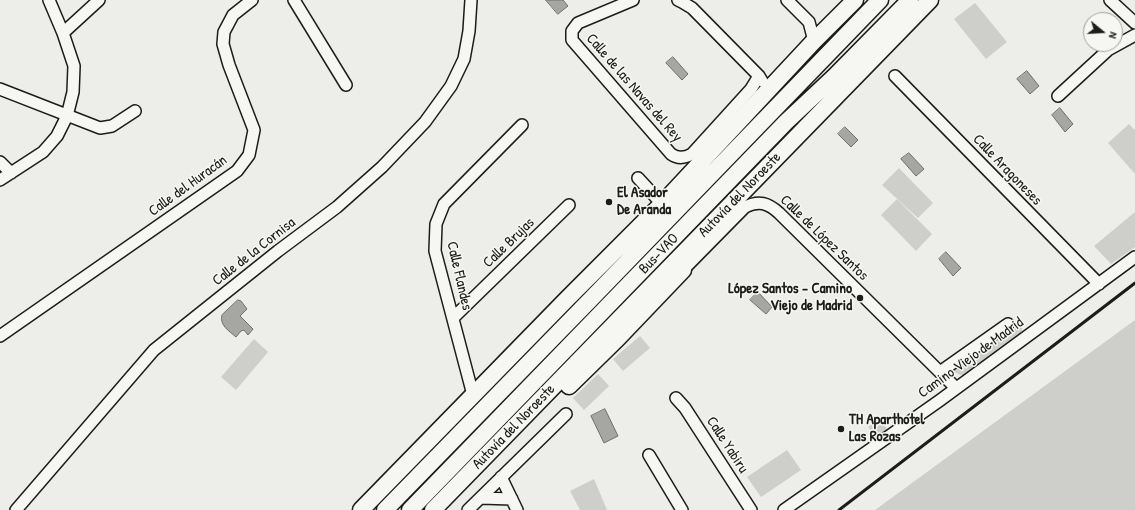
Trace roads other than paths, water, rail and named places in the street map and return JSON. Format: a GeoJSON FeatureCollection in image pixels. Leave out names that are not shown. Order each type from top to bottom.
{"type":"FeatureCollection","features":[{"type":"Feature","properties":{"kind":"highway"},"geometry":{"type":"LineString","coordinates":[[361,510],[662,204],[814,41],[855,0]]}},
{"type":"Feature","properties":{"kind":"highway"},"geometry":{"type":"LineString","coordinates":[[385,510],[880,0]]}},
{"type":"Feature","properties":{"kind":"highway"},"geometry":{"type":"LineString","coordinates":[[786,122],[830,73],[900,0]]}},
{"type":"Feature","properties":{"kind":"highway","name":"Bus-VAO"},"geometry":{"type":"LineString","coordinates":[[410,510],[786,122],[834,77],[910,0]]}},
{"type":"Feature","properties":{"kind":"highway","name":"Autovía del Noroeste"},"geometry":{"type":"LineString","coordinates":[[433,510],[930,0]]}},
{"type":"Feature","properties":{"kind":"highway"},"geometry":{"type":"LineString","coordinates":[[444,510],[620,335],[683,270]]}},
{"type":"Feature","properties":{"kind":"street"},"geometry":{"type":"LineString","coordinates":[[0,180],[43,152],[57,136],[67,116],[73,92],[74,66],[63,33],[49,0]]}},
{"type":"Feature","properties":{"kind":"street"},"geometry":{"type":"LineString","coordinates":[[63,33],[99,0]]}},
{"type":"Feature","properties":{"kind":"street","name":"Calle del Huracán"},"geometry":{"type":"LineString","coordinates":[[0,336],[237,171],[249,155],[254,130],[229,65],[223,44],[224,32],[234,15],[252,0]]}},
{"type":"Feature","properties":{"kind":"street"},"geometry":{"type":"LineString","coordinates":[[294,0],[346,85]]}},
{"type":"Feature","properties":{"kind":"street","name":"Calle de la Cornisa"},"geometry":{"type":"LineString","coordinates":[[16,510],[34,491],[154,350],[278,251],[337,207],[382,167],[425,122],[452,86],[464,59],[469,31],[471,0]]}},
{"type":"Feature","properties":{"kind":"street","name":"Calle de las Navas del Rey"},"geometry":{"type":"LineString","coordinates":[[633,0],[578,23],[572,31],[572,40],[671,154],[679,158],[687,157],[692,154],[751,89],[759,76]]}},
{"type":"Feature","properties":{"kind":"street"},"geometry":{"type":"LineString","coordinates":[[678,0],[692,8],[759,76],[767,91]]}},
{"type":"Feature","properties":{"kind":"street"},"geometry":{"type":"LineString","coordinates":[[787,0],[809,22],[814,41]]}},
{"type":"Feature","properties":{"kind":"street"},"geometry":{"type":"LineString","coordinates":[[1110,0],[1135,23]]}},
{"type":"Feature","properties":{"kind":"street"},"geometry":{"type":"LineString","coordinates":[[809,22],[831,24]]}},
{"type":"Feature","properties":{"kind":"street"},"geometry":{"type":"LineString","coordinates":[[1058,96],[1108,50],[1135,35]]}},
{"type":"Feature","properties":{"kind":"street","name":"Calle Aragoneses"},"geometry":{"type":"LineString","coordinates":[[895,76],[1099,284]]}},
{"type":"Feature","properties":{"kind":"street"},"geometry":{"type":"LineString","coordinates":[[0,89],[100,128],[112,126],[135,111]]}},
{"type":"Feature","properties":{"kind":"street","name":"Calle Flandes"},"geometry":{"type":"LineString","coordinates":[[473,395],[435,251],[436,224],[444,204],[522,125]]}},
{"type":"Feature","properties":{"kind":"street"},"geometry":{"type":"LineString","coordinates":[[0,162],[11,173]]}},
{"type":"Feature","properties":{"kind":"street"},"geometry":{"type":"LineString","coordinates":[[638,178],[662,204]]}},
{"type":"Feature","properties":{"kind":"street","name":"Calle de López Santos"},"geometry":{"type":"LineString","coordinates":[[683,270],[745,207],[756,203],[768,204],[774,208],[956,388]]}},
{"type":"Feature","properties":{"kind":"street","name":"Calle Brujas"},"geometry":{"type":"LineString","coordinates":[[453,318],[569,205]]}},
{"type":"Feature","properties":{"kind":"street","name":"Camino Viejo de Madrid"},"geometry":{"type":"LineString","coordinates":[[784,510],[956,388],[1135,257]]}},
{"type":"Feature","properties":{"kind":"street"},"geometry":{"type":"LineString","coordinates":[[940,372],[1008,324]]}},
{"type":"Feature","properties":{"kind":"street"},"geometry":{"type":"LineString","coordinates":[[467,371],[478,378],[489,379]]}},
{"type":"Feature","properties":{"kind":"street","name":"Calle Yabiru"},"geometry":{"type":"LineString","coordinates":[[676,398],[685,408],[751,510]]}},
{"type":"Feature","properties":{"kind":"street"},"geometry":{"type":"LineString","coordinates":[[468,510],[566,414]]}},
{"type":"Feature","properties":{"kind":"street"},"geometry":{"type":"LineString","coordinates":[[649,455],[682,510]]}},
{"type":"Feature","properties":{"kind":"street"},"geometry":{"type":"LineString","coordinates":[[501,477],[517,510]]}},
{"type":"Feature","properties":{"kind":"street"},"geometry":{"type":"LineString","coordinates":[[480,498],[512,499]]}},
{"type":"Feature","properties":{"kind":"railway"},"geometry":{"type":"LineString","coordinates":[[839,510],[1135,283]]}},
{"type":"Feature","properties":{"kind":"place","name":"El Asador De Aranda"},"geometry":{"type":"Point","coordinates":[609,202]}},
{"type":"Feature","properties":{"kind":"place","name":"López Santos - Camino Viejo de Madrid"},"geometry":{"type":"Point","coordinates":[860,298]}},
{"type":"Feature","properties":{"kind":"place","name":"TH Aparthotel Las Rozas"},"geometry":{"type":"Point","coordinates":[841,429]}}]}
